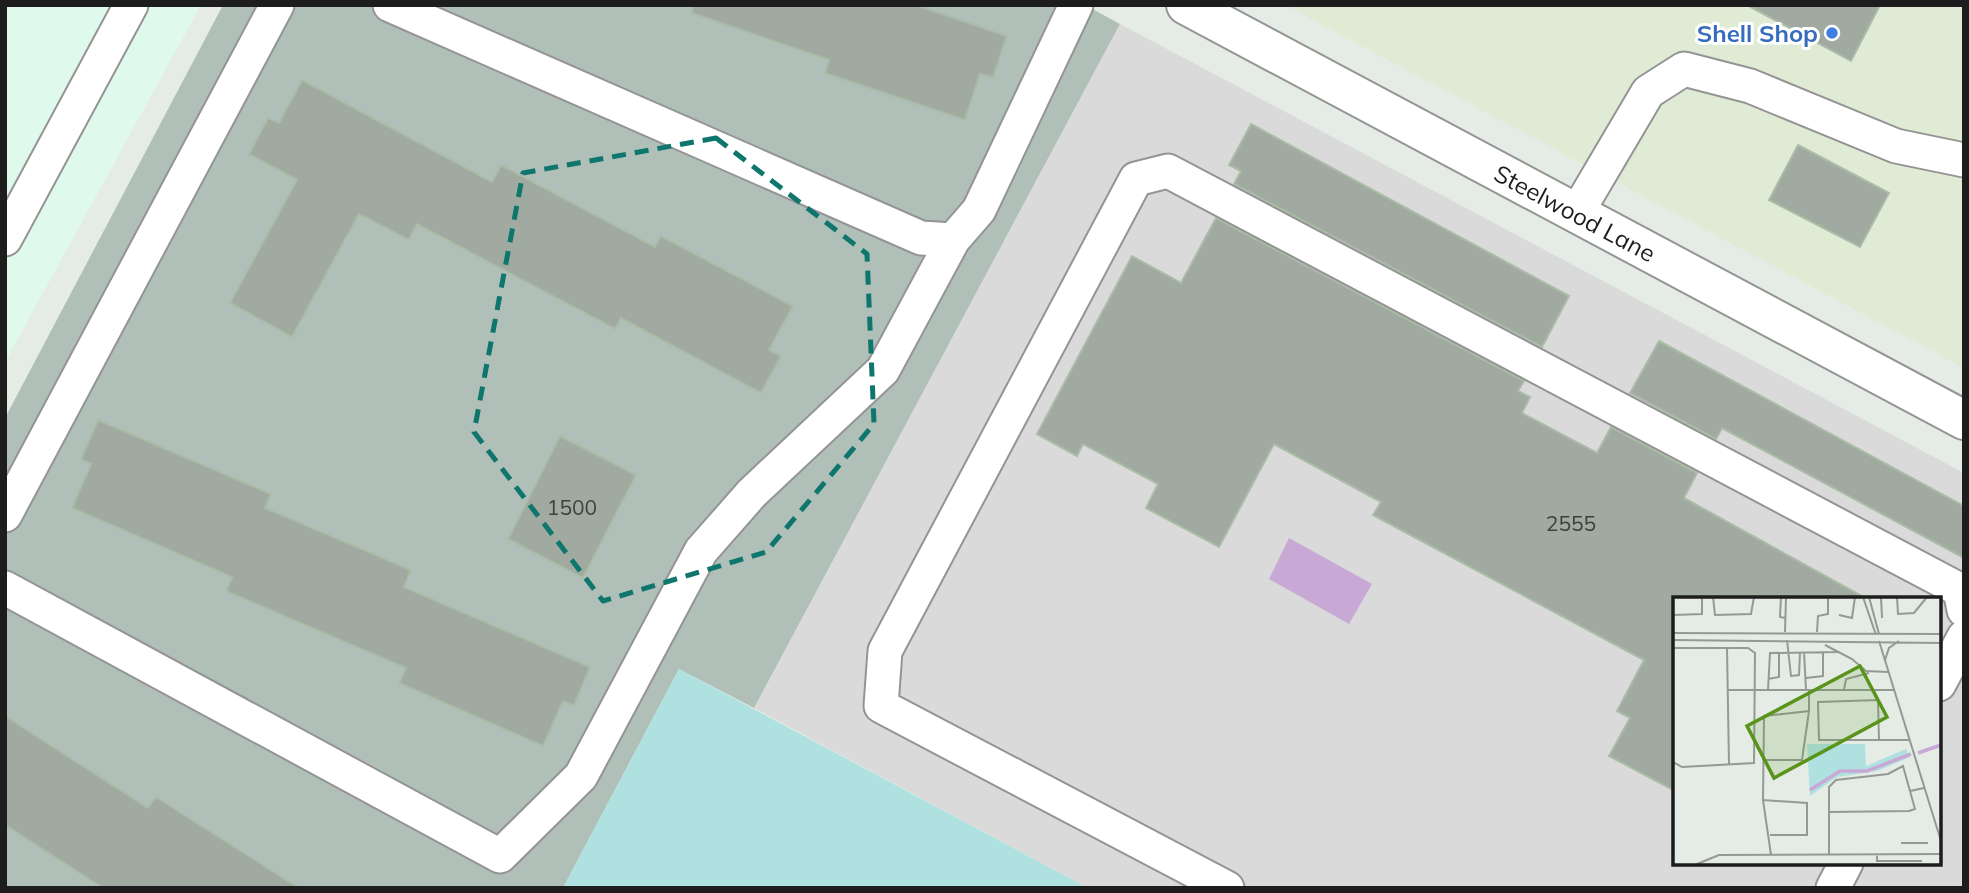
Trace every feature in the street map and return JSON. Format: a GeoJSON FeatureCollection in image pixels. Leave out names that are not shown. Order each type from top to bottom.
{"type":"FeatureCollection","features":[{"type":"Feature","properties":{"kind":"street","name":"Steelwood Lane"},"geometry":{"type":"LineString","coordinates":[[1186,5],[1964,420]]}},
{"type":"Feature","properties":{"kind":"lane"},"geometry":{"type":"LineString","coordinates":[[5,239],[131,5]]}},
{"type":"Feature","properties":{"kind":"lane"},"geometry":{"type":"LineString","coordinates":[[5,515],[277,5]]}},
{"type":"Feature","properties":{"kind":"lane"},"geometry":{"type":"LineString","coordinates":[[390,5],[920,238],[953,240]]}},
{"type":"Feature","properties":{"kind":"lane"},"geometry":{"type":"LineString","coordinates":[[5,588],[500,856],[581,776],[701,551],[752,493],[883,370],[953,240],[979,210],[1076,5]]}},
{"type":"Feature","properties":{"kind":"lane"},"geometry":{"type":"LineString","coordinates":[[1576,214],[1647,92],[1684,69],[1750,86],[1896,146],[1964,160]]}},
{"type":"Feature","properties":{"kind":"lane"},"geometry":{"type":"LineString","coordinates":[[1227,888],[881,706],[885,651],[1136,178],[1168,171],[1960,590],[1964,611]]}},
{"type":"Feature","properties":{"kind":"lane"},"geometry":{"type":"LineString","coordinates":[[1941,680],[1964,637]]}},
{"type":"Feature","properties":{"kind":"lane"},"geometry":{"type":"LineString","coordinates":[[1833,888],[1845,865]]}},
{"type":"Feature","properties":{"kind":"highlighted area"},"geometry":{"type":"Polygon","coordinates":[[[716,138],[867,254],[874,424],[766,552],[603,601],[474,432],[523,173],[716,138]]]}},
{"type":"Feature","properties":{"kind":"shaded area"},"geometry":{"type":"Polygon","coordinates":[[[5,5],[201,5],[5,362],[5,5]]]}},
{"type":"Feature","properties":{"kind":"shaded area"},"geometry":{"type":"Polygon","coordinates":[[[223,5],[1085,5],[1120,24],[754,708],[679,669],[563,888],[5,888],[5,418],[223,5]]]}},
{"type":"Feature","properties":{"kind":"shaded area"},"geometry":{"type":"Polygon","coordinates":[[[1285,5],[1964,5],[1964,368],[1285,5]]]}},
{"type":"Feature","properties":{"kind":"shaded area"},"geometry":{"type":"Polygon","coordinates":[[[1120,24],[1964,473],[1964,888],[1088,888],[754,708],[1120,24]]]}},
{"type":"Feature","properties":{"kind":"shaded area"},"geometry":{"type":"Polygon","coordinates":[[[1289,538],[1372,584],[1349,624],[1269,579],[1289,538]]]}},
{"type":"Feature","properties":{"kind":"shaded area"},"geometry":{"type":"Polygon","coordinates":[[[679,669],[1088,888],[563,888],[679,669]]]}},
{"type":"Feature","properties":{"kind":"building"},"geometry":{"type":"Polygon","coordinates":[[[693,5],[916,5],[1007,36],[993,77],[980,74],[965,120],[825,73],[829,60],[692,13],[693,5]]]}},
{"type":"Feature","properties":{"kind":"building","name":"Shell Shop"},"geometry":{"type":"Polygon","coordinates":[[[1747,5],[1880,5],[1851,61],[1747,5]]]}},
{"type":"Feature","properties":{"kind":"building"},"geometry":{"type":"Polygon","coordinates":[[[302,80],[492,182],[501,165],[655,247],[661,236],[793,306],[769,350],[781,356],[761,393],[621,318],[615,329],[417,224],[409,240],[359,214],[292,337],[230,303],[297,180],[249,154],[268,118],[279,123],[302,80]]]}},
{"type":"Feature","properties":{"kind":"building"},"geometry":{"type":"Polygon","coordinates":[[[1251,124],[1569,296],[1542,347],[1234,184],[1241,171],[1229,165],[1251,124]]]}},
{"type":"Feature","properties":{"kind":"building"},"geometry":{"type":"Polygon","coordinates":[[[1798,145],[1889,193],[1860,247],[1769,200],[1798,145]]]}},
{"type":"Feature","properties":{"kind":"building"},"geometry":{"type":"Polygon","coordinates":[[[1216,218],[1524,381],[1518,391],[1530,397],[1522,413],[1597,453],[1611,427],[1697,473],[1684,498],[1863,597],[1673,597],[1673,790],[1609,756],[1630,718],[1617,711],[1644,660],[1373,515],[1381,502],[1274,444],[1219,547],[1146,508],[1158,484],[1083,444],[1077,456],[1037,434],[1132,256],[1181,283],[1216,218]]]}},
{"type":"Feature","properties":{"kind":"building"},"geometry":{"type":"Polygon","coordinates":[[[1659,341],[1964,506],[1964,558],[1722,428],[1716,439],[1630,393],[1659,341]]]}},
{"type":"Feature","properties":{"kind":"building"},"geometry":{"type":"Polygon","coordinates":[[[98,420],[271,494],[265,508],[411,570],[404,587],[590,667],[574,706],[563,701],[543,746],[399,683],[406,668],[226,591],[232,577],[72,508],[91,464],[81,459],[98,420]]]}},
{"type":"Feature","properties":{"kind":"building"},"geometry":{"type":"Polygon","coordinates":[[[560,436],[636,475],[583,578],[508,539],[560,436]]]}},
{"type":"Feature","properties":{"kind":"building"},"geometry":{"type":"Polygon","coordinates":[[[5,716],[148,808],[156,797],[299,888],[103,888],[5,825],[5,716]]]}},
{"type":"Feature","properties":{"kind":"place","name":"Shell Shop"},"geometry":{"type":"Point","coordinates":[1832,33]}}]}
